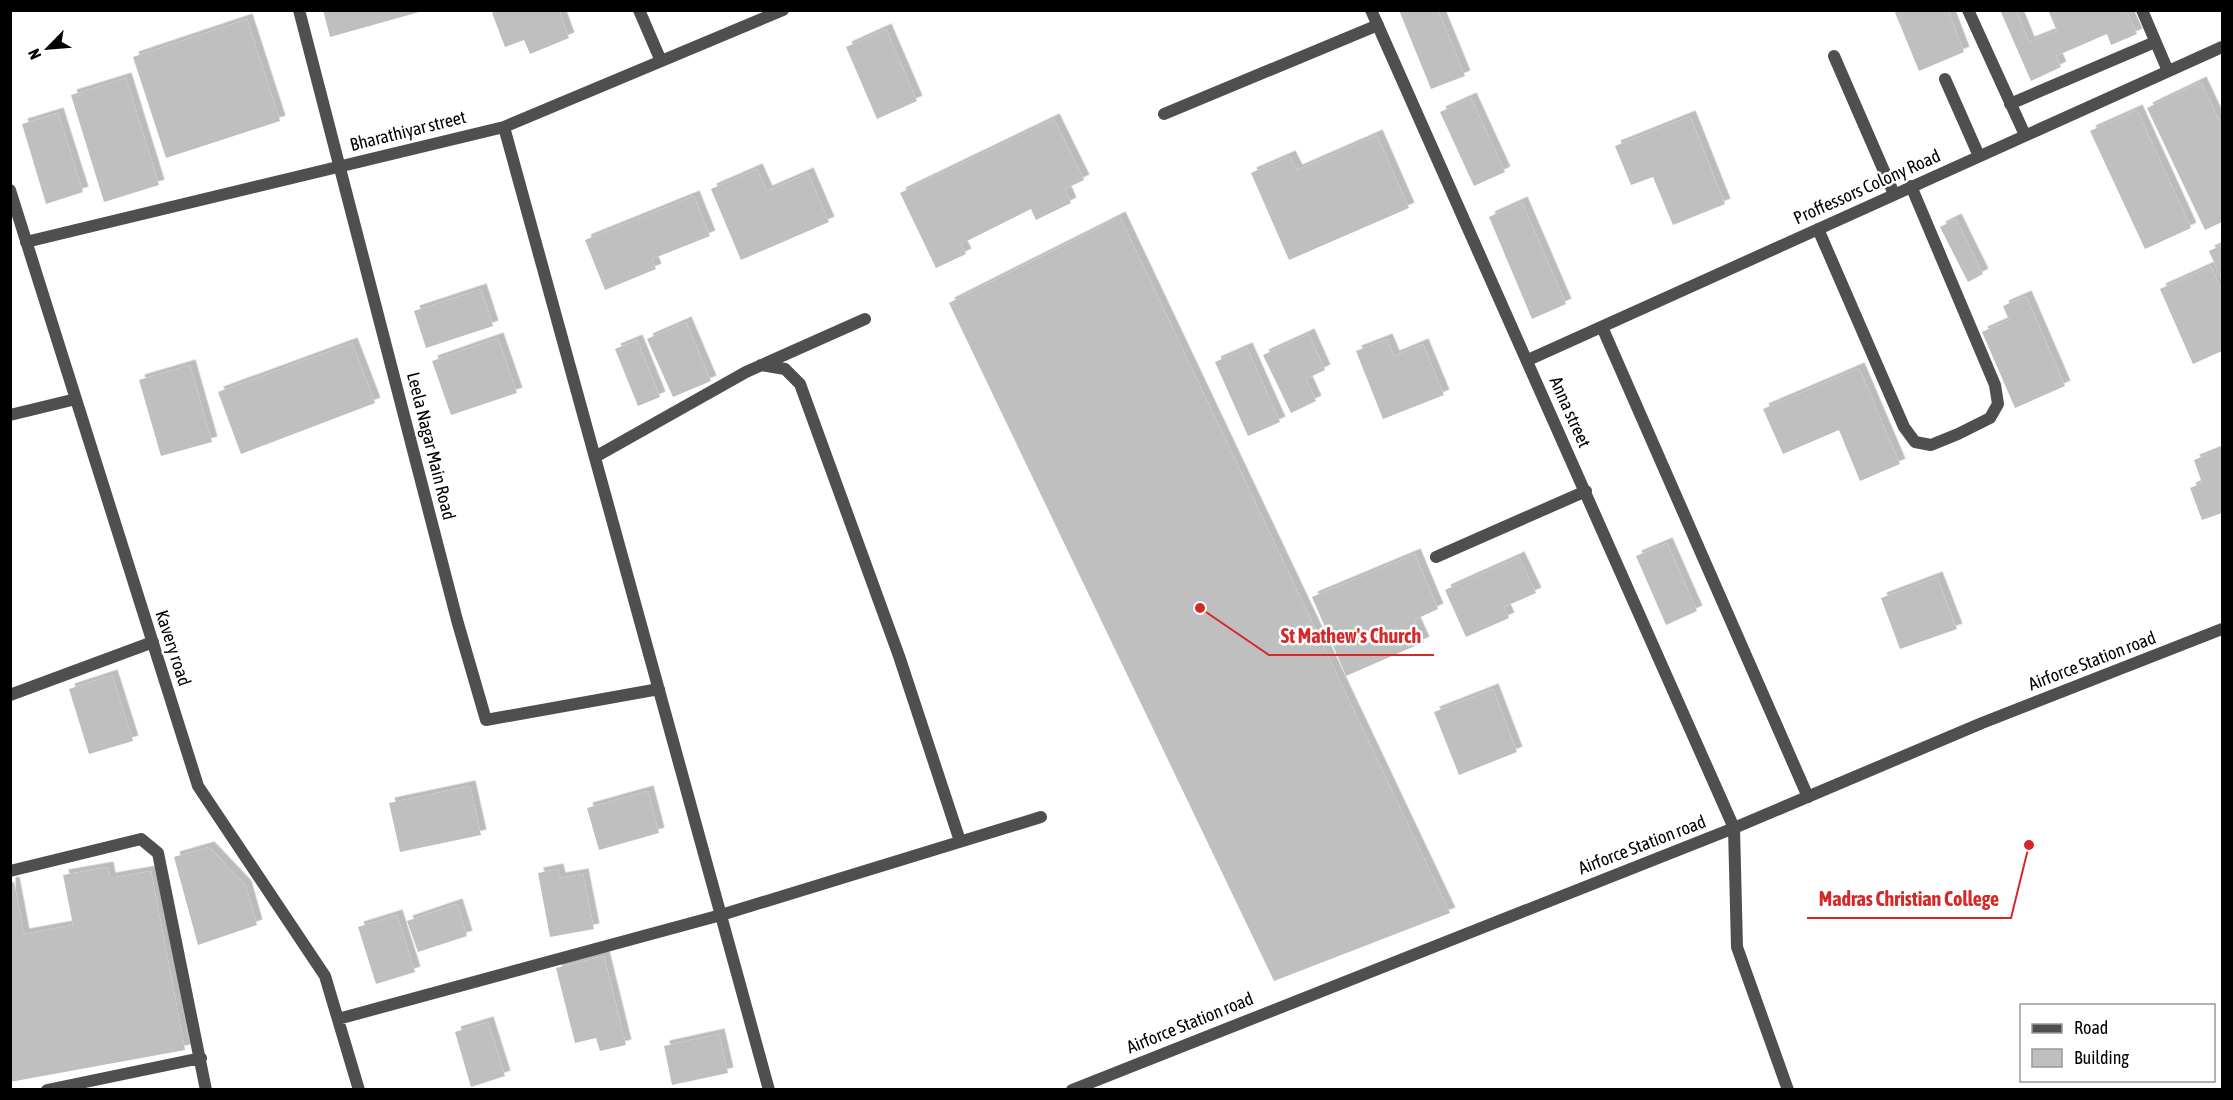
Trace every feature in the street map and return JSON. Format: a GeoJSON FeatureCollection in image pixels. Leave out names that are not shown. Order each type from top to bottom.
{"type":"FeatureCollection","features":[{"type":"Feature","properties":{"kind":"street","name":"Leela Nagar Main Road"},"geometry":{"type":"LineString","coordinates":[[299,10],[457,620],[486,720],[659,689]]}},
{"type":"Feature","properties":{"kind":"street"},"geometry":{"type":"LineString","coordinates":[[639,10],[661,62]]}},
{"type":"Feature","properties":{"kind":"street","name":"Bharathiyar street"},"geometry":{"type":"LineString","coordinates":[[26,242],[504,127],[783,10]]}},
{"type":"Feature","properties":{"kind":"street","name":"Anna street"},"geometry":{"type":"LineString","coordinates":[[1371,10],[1734,828]]}},
{"type":"Feature","properties":{"kind":"street"},"geometry":{"type":"LineString","coordinates":[[1968,10],[2025,135]]}},
{"type":"Feature","properties":{"kind":"street"},"geometry":{"type":"LineString","coordinates":[[2142,10],[2168,71]]}},
{"type":"Feature","properties":{"kind":"street"},"geometry":{"type":"LineString","coordinates":[[1164,114],[1378,25]]}},
{"type":"Feature","properties":{"kind":"street"},"geometry":{"type":"LineString","coordinates":[[2010,104],[2155,42]]}},
{"type":"Feature","properties":{"kind":"street","name":"Proffessors Colony Road"},"geometry":{"type":"LineString","coordinates":[[1528,360],[2223,47]]}},
{"type":"Feature","properties":{"kind":"street"},"geometry":{"type":"LineString","coordinates":[[1834,56],[1894,194]]}},
{"type":"Feature","properties":{"kind":"street"},"geometry":{"type":"LineString","coordinates":[[1945,79],[1978,156]]}},
{"type":"Feature","properties":{"kind":"street"},"geometry":{"type":"LineString","coordinates":[[504,127],[769,1089]]}},
{"type":"Feature","properties":{"kind":"street"},"geometry":{"type":"LineString","coordinates":[[1818,229],[1904,427],[1915,441],[1931,445],[1958,434],[1990,417],[1998,404],[1995,385],[1911,186]]}},
{"type":"Feature","properties":{"kind":"street","name":"Kavery road"},"geometry":{"type":"LineString","coordinates":[[10,190],[198,786],[325,976],[359,1089]]}},
{"type":"Feature","properties":{"kind":"street"},"geometry":{"type":"LineString","coordinates":[[595,457],[761,365],[865,319]]}},
{"type":"Feature","properties":{"kind":"street"},"geometry":{"type":"LineString","coordinates":[[1602,327],[1808,797]]}},
{"type":"Feature","properties":{"kind":"street"},"geometry":{"type":"LineString","coordinates":[[761,365],[785,369],[800,384],[899,656],[960,841]]}},
{"type":"Feature","properties":{"kind":"street"},"geometry":{"type":"LineString","coordinates":[[10,415],[76,399]]}},
{"type":"Feature","properties":{"kind":"street"},"geometry":{"type":"LineString","coordinates":[[1436,557],[1586,491]]}},
{"type":"Feature","properties":{"kind":"street","name":"Airforce Station road"},"geometry":{"type":"LineString","coordinates":[[1072,1089],[1734,828],[1982,723],[2223,629]]}},
{"type":"Feature","properties":{"kind":"street"},"geometry":{"type":"LineString","coordinates":[[10,695],[153,642]]}},
{"type":"Feature","properties":{"kind":"street"},"geometry":{"type":"LineString","coordinates":[[338,1019],[721,915],[1041,817]]}},
{"type":"Feature","properties":{"kind":"street"},"geometry":{"type":"LineString","coordinates":[[1734,828],[1737,947],[1788,1089]]}},
{"type":"Feature","properties":{"kind":"street"},"geometry":{"type":"LineString","coordinates":[[10,871],[141,839],[158,853],[206,1089]]}},
{"type":"Feature","properties":{"kind":"street"},"geometry":{"type":"LineString","coordinates":[[46,1089],[201,1058]]}},
{"type":"Feature","properties":{"kind":"building"},"geometry":{"type":"Polygon","coordinates":[[[323,10],[423,10],[423,11],[330,37],[323,10]]]}},
{"type":"Feature","properties":{"kind":"building"},"geometry":{"type":"Polygon","coordinates":[[[497,10],[559,10],[569,38],[530,54],[524,40],[505,47],[492,13],[497,10]]]}},
{"type":"Feature","properties":{"kind":"building"},"geometry":{"type":"Polygon","coordinates":[[[1399,10],[1438,10],[1465,76],[1431,89],[1399,10]]]}},
{"type":"Feature","properties":{"kind":"building"},"geometry":{"type":"Polygon","coordinates":[[[1894,10],[1948,10],[1964,52],[1919,71],[1894,10]]]}},
{"type":"Feature","properties":{"kind":"building"},"geometry":{"type":"Polygon","coordinates":[[[2000,10],[2016,10],[2029,42],[2057,31],[2048,10],[2126,10],[2137,34],[2111,45],[2107,34],[2056,56],[2061,67],[2031,81],[2000,10]]]}},
{"type":"Feature","properties":{"kind":"building"},"geometry":{"type":"Polygon","coordinates":[[[247,19],[280,121],[166,158],[133,57],[247,19]]]}},
{"type":"Feature","properties":{"kind":"building"},"geometry":{"type":"Polygon","coordinates":[[[886,29],[917,101],[877,119],[846,47],[886,29]]]}},
{"type":"Feature","properties":{"kind":"building"},"geometry":{"type":"Polygon","coordinates":[[[126,78],[159,185],[104,202],[71,95],[126,78]]]}},
{"type":"Feature","properties":{"kind":"building"},"geometry":{"type":"Polygon","coordinates":[[[2201,82],[2222,127],[2222,222],[2205,230],[2147,108],[2201,82]]]}},
{"type":"Feature","properties":{"kind":"building"},"geometry":{"type":"Polygon","coordinates":[[[1471,98],[1505,172],[1474,186],[1440,112],[1471,98]]]}},
{"type":"Feature","properties":{"kind":"building"},"geometry":{"type":"Polygon","coordinates":[[[2137,110],[2191,228],[2145,249],[2090,131],[2137,110]]]}},
{"type":"Feature","properties":{"kind":"building"},"geometry":{"type":"Polygon","coordinates":[[[58,113],[83,192],[46,204],[22,124],[58,113]]]}},
{"type":"Feature","properties":{"kind":"building"},"geometry":{"type":"Polygon","coordinates":[[[1690,116],[1725,204],[1673,225],[1653,177],[1631,185],[1615,146],[1690,116]]]}},
{"type":"Feature","properties":{"kind":"building"},"geometry":{"type":"Polygon","coordinates":[[[1054,119],[1084,180],[1065,189],[1071,203],[1036,220],[1031,209],[961,244],[966,254],[936,268],[900,193],[1054,119]]]}},
{"type":"Feature","properties":{"kind":"building"},"geometry":{"type":"Polygon","coordinates":[[[1377,135],[1409,208],[1289,260],[1251,173],[1290,156],[1297,170],[1377,135]]]}},
{"type":"Feature","properties":{"kind":"building"},"geometry":{"type":"Polygon","coordinates":[[[757,169],[767,191],[808,173],[829,222],[741,260],[711,189],[757,169]]]}},
{"type":"Feature","properties":{"kind":"building"},"geometry":{"type":"Polygon","coordinates":[[[694,196],[710,236],[652,259],[656,269],[605,290],[585,240],[694,196]]]}},
{"type":"Feature","properties":{"kind":"building"},"geometry":{"type":"Polygon","coordinates":[[[1522,202],[1566,304],[1532,319],[1489,217],[1522,202]]]}},
{"type":"Feature","properties":{"kind":"building"},"geometry":{"type":"Polygon","coordinates":[[[1120,217],[1450,913],[1274,981],[949,303],[1120,217]]]}},
{"type":"Feature","properties":{"kind":"building"},"geometry":{"type":"Polygon","coordinates":[[[1956,219],[1983,274],[1968,282],[1940,227],[1956,219]]]}},
{"type":"Feature","properties":{"kind":"building"},"geometry":{"type":"Polygon","coordinates":[[[2222,245],[2222,281],[2209,251],[2222,245]]]}},
{"type":"Feature","properties":{"kind":"building"},"geometry":{"type":"Polygon","coordinates":[[[2211,266],[2222,292],[2222,351],[2193,364],[2160,289],[2211,266]]]}},
{"type":"Feature","properties":{"kind":"building"},"geometry":{"type":"Polygon","coordinates":[[[481,289],[493,326],[426,348],[414,311],[481,289]]]}},
{"type":"Feature","properties":{"kind":"building"},"geometry":{"type":"Polygon","coordinates":[[[2026,296],[2065,386],[2015,408],[1982,332],[2009,320],[2003,306],[2026,296]]]}},
{"type":"Feature","properties":{"kind":"building"},"geometry":{"type":"Polygon","coordinates":[[[686,322],[711,381],[673,397],[647,339],[686,322]]]}},
{"type":"Feature","properties":{"kind":"building"},"geometry":{"type":"Polygon","coordinates":[[[1309,334],[1325,370],[1306,379],[1316,401],[1291,413],[1263,355],[1309,334]]]}},
{"type":"Feature","properties":{"kind":"building"},"geometry":{"type":"Polygon","coordinates":[[[498,338],[517,393],[451,415],[432,361],[498,338]]]}},
{"type":"Feature","properties":{"kind":"building"},"geometry":{"type":"Polygon","coordinates":[[[1387,339],[1394,356],[1423,344],[1444,395],[1383,419],[1356,351],[1387,339]]]}},
{"type":"Feature","properties":{"kind":"building"},"geometry":{"type":"Polygon","coordinates":[[[637,340],[660,397],[638,406],[615,349],[637,340]]]}},
{"type":"Feature","properties":{"kind":"building"},"geometry":{"type":"Polygon","coordinates":[[[352,343],[375,403],[241,454],[218,392],[352,343]]]}},
{"type":"Feature","properties":{"kind":"building"},"geometry":{"type":"Polygon","coordinates":[[[1247,348],[1280,422],[1248,436],[1215,362],[1247,348]]]}},
{"type":"Feature","properties":{"kind":"building"},"geometry":{"type":"Polygon","coordinates":[[[190,365],[212,442],[161,456],[139,380],[190,365]]]}},
{"type":"Feature","properties":{"kind":"building"},"geometry":{"type":"Polygon","coordinates":[[[1859,368],[1900,464],[1860,481],[1839,430],[1783,454],[1763,409],[1859,368]]]}},
{"type":"Feature","properties":{"kind":"building"},"geometry":{"type":"Polygon","coordinates":[[[2222,449],[2222,513],[2202,520],[2190,488],[2202,483],[2194,460],[2222,449]]]}},
{"type":"Feature","properties":{"kind":"building"},"geometry":{"type":"Polygon","coordinates":[[[1667,543],[1697,611],[1666,625],[1636,556],[1667,543]]]}},
{"type":"Feature","properties":{"kind":"building"},"geometry":{"type":"Polygon","coordinates":[[[1415,554],[1438,609],[1414,620],[1424,642],[1346,676],[1312,597],[1415,554]]]}},
{"type":"Feature","properties":{"kind":"building"},"geometry":{"type":"Polygon","coordinates":[[[1519,557],[1536,593],[1504,607],[1509,618],[1466,637],[1445,590],[1519,557]]]}},
{"type":"Feature","properties":{"kind":"building"},"geometry":{"type":"Polygon","coordinates":[[[1937,577],[1957,629],[1900,649],[1881,598],[1937,577]]]}},
{"type":"Feature","properties":{"kind":"building"},"geometry":{"type":"Polygon","coordinates":[[[112,675],[133,741],[89,754],[69,689],[112,675]]]}},
{"type":"Feature","properties":{"kind":"building"},"geometry":{"type":"Polygon","coordinates":[[[1493,689],[1517,752],[1459,775],[1434,712],[1493,689]]]}},
{"type":"Feature","properties":{"kind":"building"},"geometry":{"type":"Polygon","coordinates":[[[470,786],[481,835],[400,852],[389,803],[470,786]]]}},
{"type":"Feature","properties":{"kind":"building"},"geometry":{"type":"Polygon","coordinates":[[[648,791],[659,833],[599,850],[587,808],[648,791]]]}},
{"type":"Feature","properties":{"kind":"building"},"geometry":{"type":"Polygon","coordinates":[[[209,847],[246,886],[257,925],[198,945],[174,857],[209,847]]]}},
{"type":"Feature","properties":{"kind":"building"},"geometry":{"type":"Polygon","coordinates":[[[108,867],[110,878],[151,871],[185,1050],[10,1082],[10,883],[14,882],[24,934],[73,925],[63,875],[108,867]]]}},
{"type":"Feature","properties":{"kind":"building"},"geometry":{"type":"Polygon","coordinates":[[[558,869],[560,878],[583,874],[594,929],[550,937],[538,873],[558,869]]]}},
{"type":"Feature","properties":{"kind":"building"},"geometry":{"type":"Polygon","coordinates":[[[457,904],[467,936],[418,952],[407,921],[457,904]]]}},
{"type":"Feature","properties":{"kind":"building"},"geometry":{"type":"Polygon","coordinates":[[[397,915],[415,972],[376,984],[358,927],[397,915]]]}},
{"type":"Feature","properties":{"kind":"building"},"geometry":{"type":"Polygon","coordinates":[[[604,956],[626,1045],[600,1051],[596,1038],[575,1043],[556,968],[604,956]]]}},
{"type":"Feature","properties":{"kind":"building"},"geometry":{"type":"Polygon","coordinates":[[[488,1022],[505,1076],[471,1087],[455,1032],[488,1022]]]}},
{"type":"Feature","properties":{"kind":"building"},"geometry":{"type":"Polygon","coordinates":[[[719,1034],[728,1073],[672,1085],[664,1046],[719,1034]]]}},
{"type":"Feature","properties":{"kind":"place","name":"St Mathew's Church"},"geometry":{"type":"Point","coordinates":[1200,608]}},
{"type":"Feature","properties":{"kind":"place","name":"Madras Christian College"},"geometry":{"type":"Point","coordinates":[2029,845]}}]}
